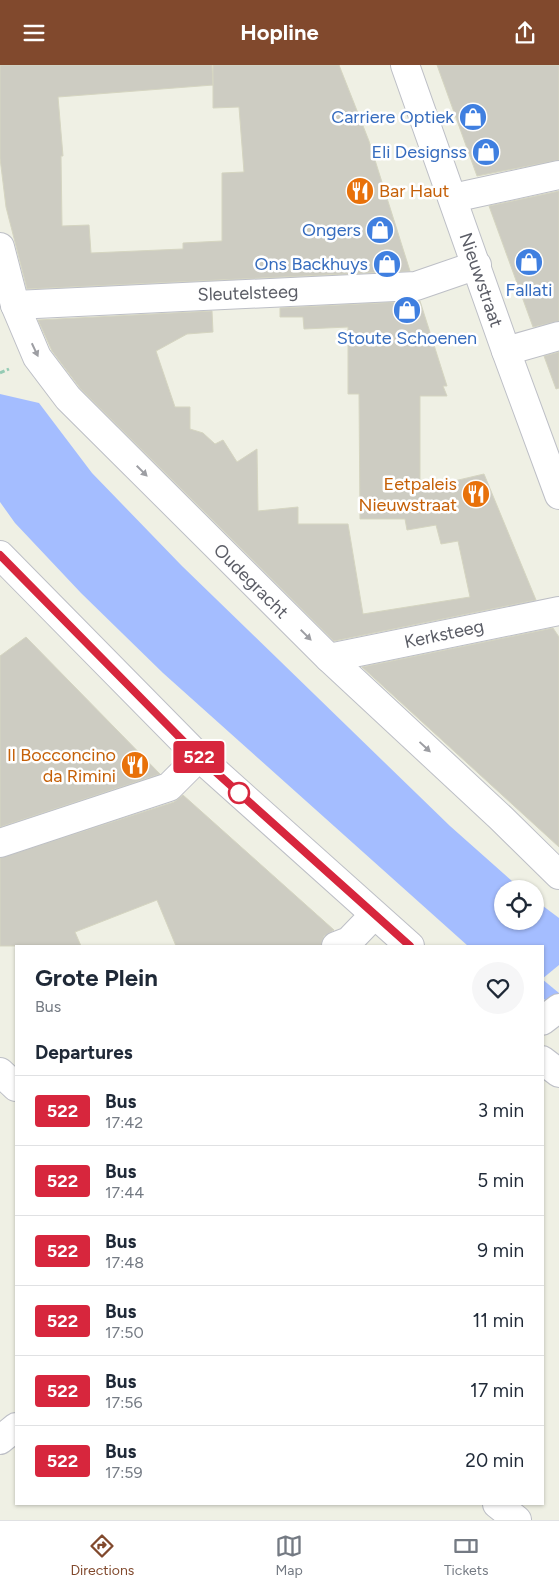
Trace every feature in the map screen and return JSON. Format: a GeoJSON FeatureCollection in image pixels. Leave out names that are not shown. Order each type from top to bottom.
{"type":"FeatureCollection","features":[{"type":"Feature","properties":{"kind":"street","name":"Nieuwstraat"},"geometry":{"type":"LineString","coordinates":[[405,65],[506,351],[556,480]]}},
{"type":"Feature","properties":{"kind":"street"},"geometry":{"type":"LineString","coordinates":[[453,198],[559,175]]}},
{"type":"Feature","properties":{"kind":"street","name":"Oudegracht"},"geometry":{"type":"LineString","coordinates":[[0,247],[15,305],[37,357],[68,398],[329,658],[502,818],[559,875]]}},
{"type":"Feature","properties":{"kind":"street","name":"Sleutelsteeg"},"geometry":{"type":"LineString","coordinates":[[15,305],[416,286],[477,265]]}},
{"type":"Feature","properties":{"kind":"street"},"geometry":{"type":"LineString","coordinates":[[506,351],[559,336]]}},
{"type":"Feature","properties":{"kind":"street"},"geometry":{"type":"LineString","coordinates":[[0,555],[199,757],[409,945]]}},
{"type":"Feature","properties":{"kind":"street","name":"Kerksteeg"},"geometry":{"type":"LineString","coordinates":[[329,658],[559,611]]}},
{"type":"Feature","properties":{"kind":"street"},"geometry":{"type":"LineString","coordinates":[[0,843],[169,787],[199,757]]}},
{"type":"Feature","properties":{"kind":"street"},"geometry":{"type":"LineString","coordinates":[[339,945],[349,941],[374,915]]}},
{"type":"Feature","properties":{"kind":"street"},"geometry":{"type":"LineString","coordinates":[[544,1061],[559,1073]]}},
{"type":"Feature","properties":{"kind":"street"},"geometry":{"type":"LineString","coordinates":[[0,1440],[15,1428]]}},
{"type":"Feature","properties":{"kind":"street"},"geometry":{"type":"LineString","coordinates":[[498,1505],[517,1520]]}},
{"type":"Feature","properties":{"kind":"water"},"geometry":{"type":"Polygon","coordinates":[[[0,394],[39,403],[92,473],[182,566],[450,826],[511,880],[494,880],[494,930],[544,930],[544,907],[559,918],[559,1014],[544,999],[544,945],[467,945],[163,673],[81,593],[15,523],[0,502],[0,394]]]}},
{"type":"Feature","properties":{"kind":"pier"},"geometry":{"type":"Polygon","coordinates":[[[559,965],[559,993],[544,981],[544,977],[559,965]]]}},
{"type":"Feature","properties":{"kind":"building"},"geometry":{"type":"Polygon","coordinates":[[[0,65],[212,65],[213,85],[213,65],[339,65],[369,141],[410,271],[27,289],[6,207],[0,158],[0,65]],[[213,85],[58,97],[63,156],[61,156],[62,226],[89,225],[91,253],[183,249],[183,243],[222,241],[222,173],[244,172],[239,107],[213,108],[213,85]]]}},
{"type":"Feature","properties":{"kind":"building"},"geometry":{"type":"Polygon","coordinates":[[[437,65],[559,65],[559,160],[477,176],[437,65]]]}},
{"type":"Feature","properties":{"kind":"building"},"geometry":{"type":"Polygon","coordinates":[[[559,191],[559,321],[533,327],[489,206],[559,191]]]}},
{"type":"Feature","properties":{"kind":"building"},"geometry":{"type":"Polygon","coordinates":[[[420,301],[447,386],[443,386],[447,396],[420,396],[420,489],[484,474],[536,600],[334,641],[80,388],[52,351],[38,320],[212,311],[213,332],[187,334],[156,351],[175,407],[190,407],[190,429],[203,433],[215,444],[223,440],[237,462],[257,449],[258,511],[298,507],[298,524],[348,524],[363,614],[470,597],[458,541],[441,544],[436,525],[407,530],[405,519],[360,519],[359,394],[348,394],[348,327],[304,329],[303,317],[280,317],[280,308],[420,301]]]}},
{"type":"Feature","properties":{"kind":"building"},"geometry":{"type":"Polygon","coordinates":[[[559,352],[559,388],[556,389],[544,356],[559,352]]]}},
{"type":"Feature","properties":{"kind":"building"},"geometry":{"type":"Polygon","coordinates":[[[553,628],[559,637],[559,847],[362,667],[553,628]]]}},
{"type":"Feature","properties":{"kind":"building"},"geometry":{"type":"Polygon","coordinates":[[[26,637],[160,774],[0,827],[0,656],[26,637]]]}},
{"type":"Feature","properties":{"kind":"building"},"geometry":{"type":"Polygon","coordinates":[[[183,795],[334,930],[324,936],[321,945],[176,945],[157,900],[75,932],[81,945],[0,946],[0,858],[174,802],[183,795]]]}},
{"type":"Feature","properties":{"kind":"bus line","name":"522"},"geometry":{"type":"LineString","coordinates":[[0,555],[199,757],[409,945]]}},
{"type":"Feature","properties":{"kind":"place","name":"Carriere Optiek"},"geometry":{"type":"Point","coordinates":[473,117]}},
{"type":"Feature","properties":{"kind":"place","name":"Eli Designss"},"geometry":{"type":"Point","coordinates":[486,152]}},
{"type":"Feature","properties":{"kind":"place","name":"Bar Haut"},"geometry":{"type":"Point","coordinates":[360,191]}},
{"type":"Feature","properties":{"kind":"place","name":"Ongers"},"geometry":{"type":"Point","coordinates":[380,230]}},
{"type":"Feature","properties":{"kind":"place","name":"Fallati"},"geometry":{"type":"Point","coordinates":[529,262]}},
{"type":"Feature","properties":{"kind":"place","name":"Ons Backhuys"},"geometry":{"type":"Point","coordinates":[387,264]}},
{"type":"Feature","properties":{"kind":"place","name":"Stoute Schoenen"},"geometry":{"type":"Point","coordinates":[407,310]}},
{"type":"Feature","properties":{"kind":"place","name":"Eetpaleis Nieuwstraat"},"geometry":{"type":"Point","coordinates":[476,494]}},
{"type":"Feature","properties":{"kind":"place","name":"Il Bocconcino da Rimini"},"geometry":{"type":"Point","coordinates":[135,765]}}]}
